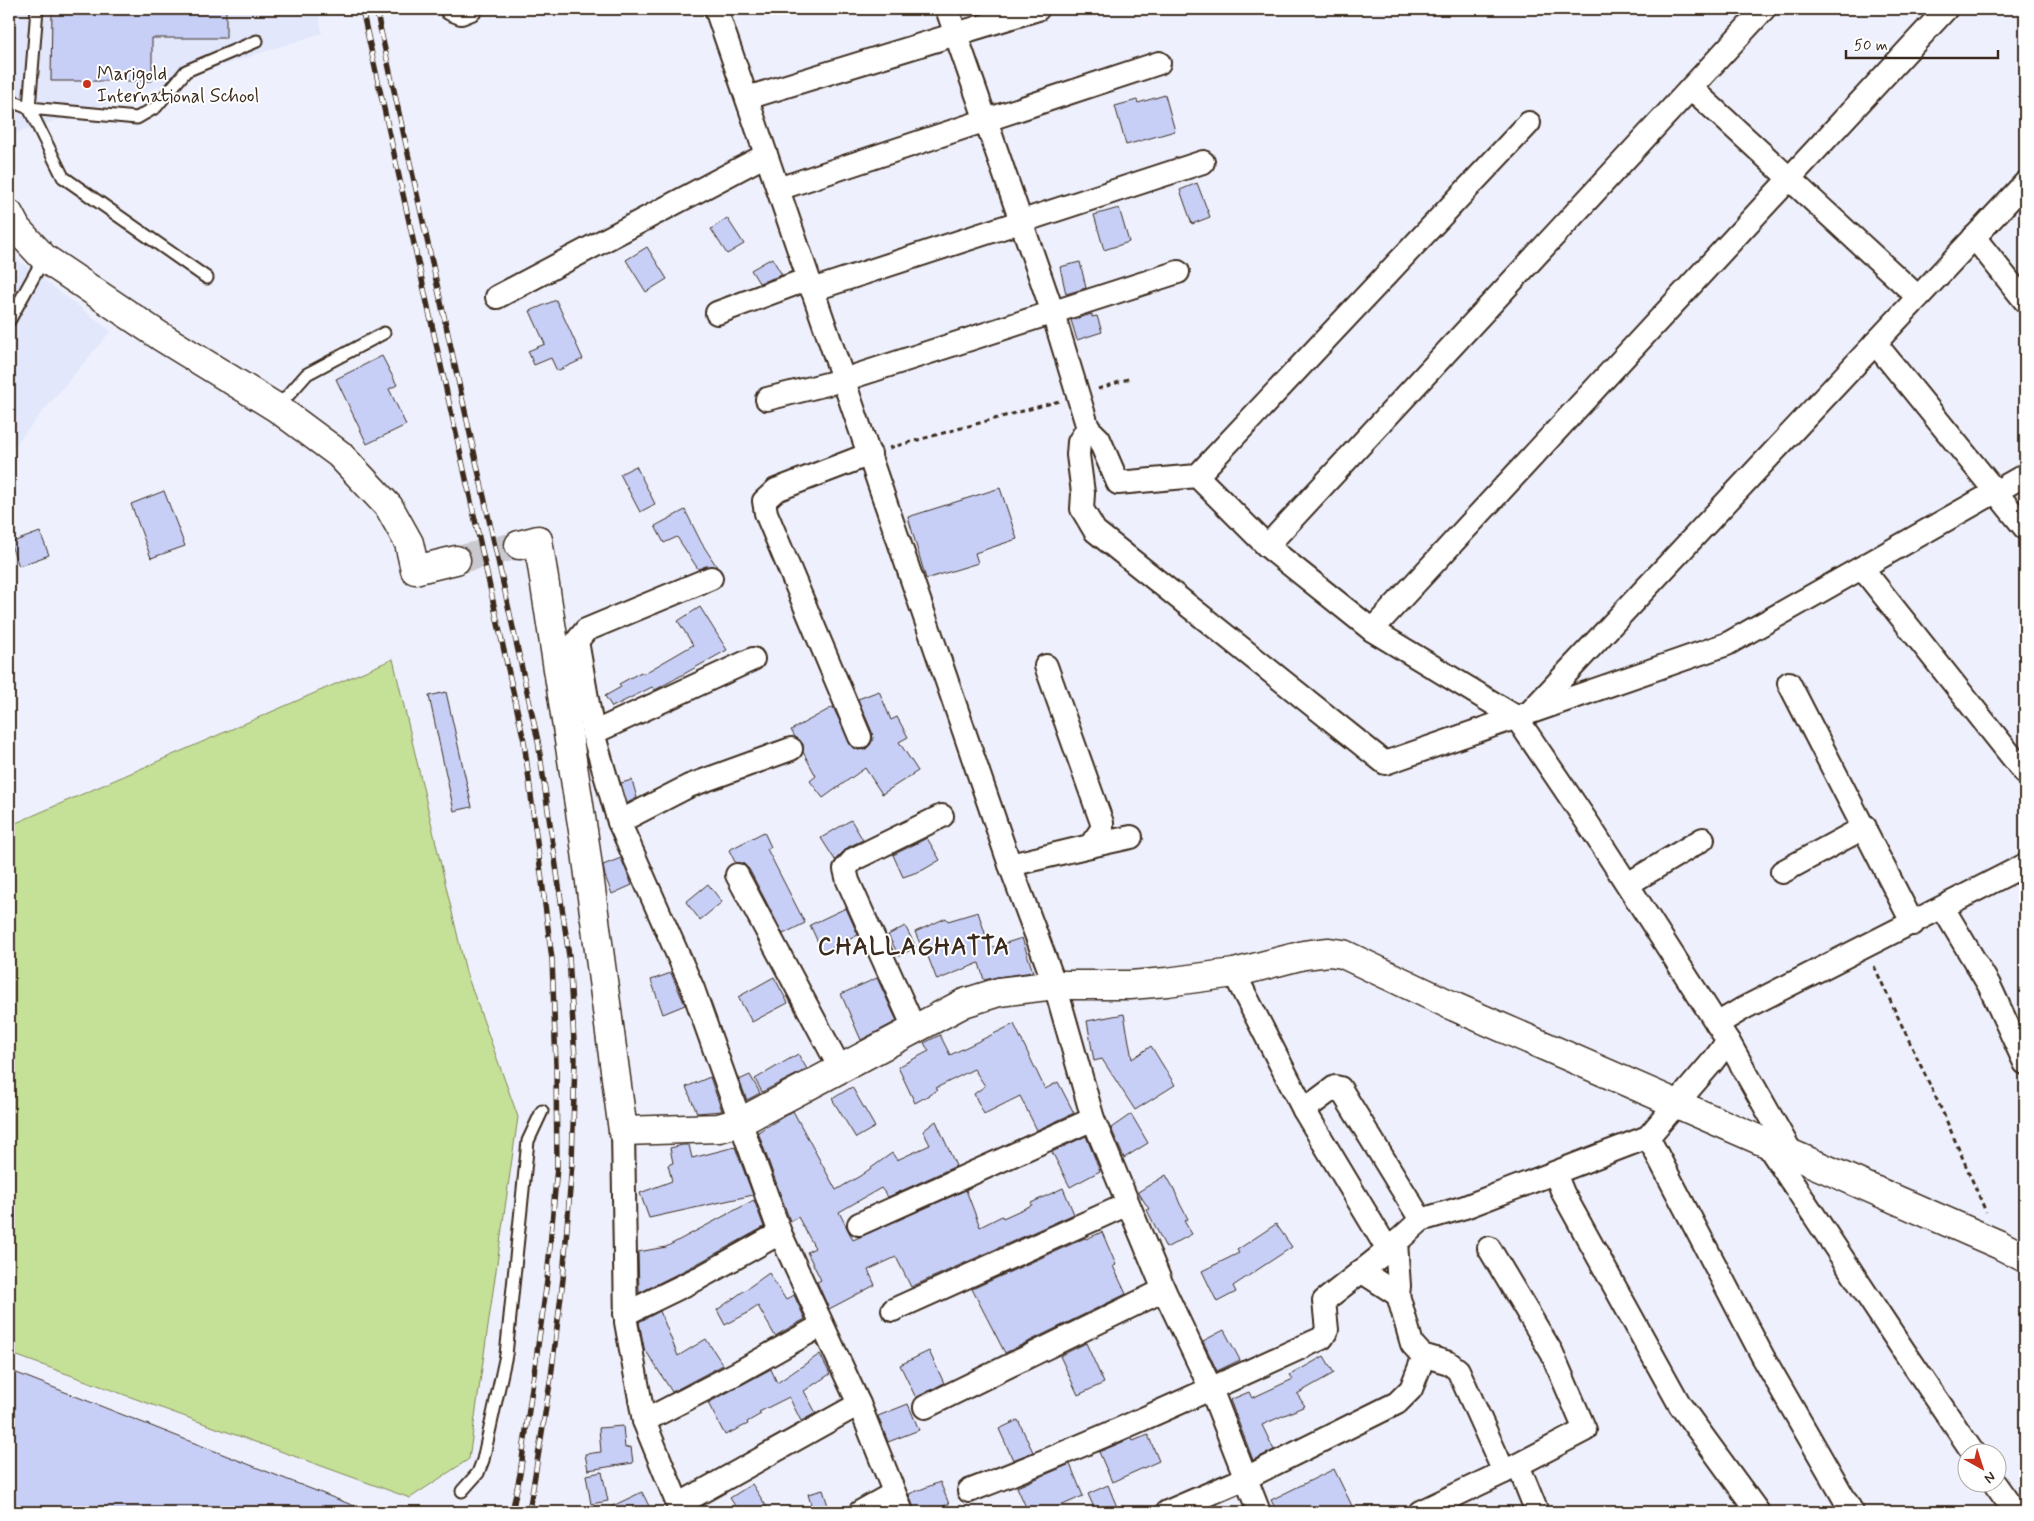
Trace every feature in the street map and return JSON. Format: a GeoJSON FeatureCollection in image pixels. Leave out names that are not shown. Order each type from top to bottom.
{"type":"FeatureCollection","features":[{"type":"Feature","properties":{"kind":"street"},"geometry":{"type":"LineString","coordinates":[[451,9],[461,13],[471,9]]}},
{"type":"Feature","properties":{"kind":"street"},"geometry":{"type":"LineString","coordinates":[[716,9],[1010,865],[1056,985],[1093,1119],[1164,1290],[1211,1389],[1259,1512]]}},
{"type":"Feature","properties":{"kind":"street"},"geometry":{"type":"LineString","coordinates":[[947,9],[1053,313],[1088,428],[1099,439],[1118,483]]}},
{"type":"Feature","properties":{"kind":"street"},"geometry":{"type":"LineString","coordinates":[[747,98],[1038,9]]}},
{"type":"Feature","properties":{"kind":"street"},"geometry":{"type":"LineString","coordinates":[[1267,546],[1764,9]]}},
{"type":"Feature","properties":{"kind":"street"},"geometry":{"type":"LineString","coordinates":[[1372,630],[1946,9]]}},
{"type":"Feature","properties":{"kind":"street"},"geometry":{"type":"LineString","coordinates":[[778,189],[1159,63]]}},
{"type":"Feature","properties":{"kind":"street"},"geometry":{"type":"LineString","coordinates":[[1691,88],[1918,297]]}},
{"type":"Feature","properties":{"kind":"street"},"geometry":{"type":"LineString","coordinates":[[1083,493],[1118,483],[1196,476],[1529,123]]}},
{"type":"Feature","properties":{"kind":"street"},"geometry":{"type":"LineString","coordinates":[[497,297],[766,155]]}},
{"type":"Feature","properties":{"kind":"street"},"geometry":{"type":"LineString","coordinates":[[717,313],[1021,222],[1203,162]]}},
{"type":"Feature","properties":{"kind":"street"},"geometry":{"type":"LineString","coordinates":[[1523,715],[2025,183]]}},
{"type":"Feature","properties":{"kind":"street"},"geometry":{"type":"LineString","coordinates":[[9,214],[17,229],[44,258],[160,336],[277,408],[339,454],[389,507],[408,543],[415,570],[456,560]]}},
{"type":"Feature","properties":{"kind":"street"},"geometry":{"type":"LineString","coordinates":[[1974,237],[2025,301]]}},
{"type":"Feature","properties":{"kind":"street"},"geometry":{"type":"LineString","coordinates":[[767,400],[843,380],[1178,272]]}},
{"type":"Feature","properties":{"kind":"street"},"geometry":{"type":"LineString","coordinates":[[1875,343],[2025,528]]}},
{"type":"Feature","properties":{"kind":"street"},"geometry":{"type":"LineString","coordinates":[[1088,428],[1079,442],[1078,455],[1083,493],[1082,509],[1094,531],[1385,763],[1727,644],[2025,475]]}},
{"type":"Feature","properties":{"kind":"street"},"geometry":{"type":"LineString","coordinates":[[860,737],[766,513],[764,501],[776,490],[870,454]]}},
{"type":"Feature","properties":{"kind":"street"},"geometry":{"type":"LineString","coordinates":[[1196,476],[1267,546],[1372,630],[1523,715],[1723,1032],[1792,1154]]}},
{"type":"Feature","properties":{"kind":"street"},"geometry":{"type":"LineString","coordinates":[[519,545],[538,540],[584,836],[623,1131],[625,1314],[644,1421],[680,1508],[859,1404]]}},
{"type":"Feature","properties":{"kind":"street"},"geometry":{"type":"LineString","coordinates":[[1862,568],[2025,773]]}},
{"type":"Feature","properties":{"kind":"street"},"geometry":{"type":"LineString","coordinates":[[712,578],[586,630],[577,642],[593,733],[619,822],[694,989],[780,1232],[859,1404],[898,1503],[860,1512]]}},
{"type":"Feature","properties":{"kind":"street"},"geometry":{"type":"LineString","coordinates":[[593,733],[753,659]]}},
{"type":"Feature","properties":{"kind":"street"},"geometry":{"type":"LineString","coordinates":[[1046,666],[1102,823],[1102,830],[1090,846]]}},
{"type":"Feature","properties":{"kind":"street"},"geometry":{"type":"LineString","coordinates":[[1789,683],[1913,924]]}},
{"type":"Feature","properties":{"kind":"street"},"geometry":{"type":"LineString","coordinates":[[619,822],[689,786],[791,749]]}},
{"type":"Feature","properties":{"kind":"street"},"geometry":{"type":"LineString","coordinates":[[915,1030],[848,881],[846,869],[854,859],[942,816]]}},
{"type":"Feature","properties":{"kind":"street"},"geometry":{"type":"LineString","coordinates":[[1782,872],[1864,827]]}},
{"type":"Feature","properties":{"kind":"street"},"geometry":{"type":"LineString","coordinates":[[1010,865],[1131,838]]}},
{"type":"Feature","properties":{"kind":"street"},"geometry":{"type":"LineString","coordinates":[[1628,884],[1703,839]]}},
{"type":"Feature","properties":{"kind":"street"},"geometry":{"type":"LineString","coordinates":[[969,1491],[1211,1389],[1322,1338],[1327,1330],[1324,1301],[1421,1220],[1465,1207],[1648,1137],[1677,1104],[1723,1032],[1744,1008],[2025,866]]}},
{"type":"Feature","properties":{"kind":"street"},"geometry":{"type":"LineString","coordinates":[[736,875],[841,1070]]}},
{"type":"Feature","properties":{"kind":"street"},"geometry":{"type":"LineString","coordinates":[[1943,908],[1989,985],[2025,1063]]}},
{"type":"Feature","properties":{"kind":"street"},"geometry":{"type":"LineString","coordinates":[[623,1131],[719,1128],[740,1122],[964,1003],[999,992],[1056,985],[1148,984],[1234,973],[1304,954],[1329,952],[1343,954],[1456,1007],[2000,1245],[2025,1258]]}},
{"type":"Feature","properties":{"kind":"street"},"geometry":{"type":"LineString","coordinates":[[1234,973],[1304,1110],[1392,1246],[1399,1286],[1398,1295],[1412,1344],[1424,1356],[1449,1363],[1458,1370],[1537,1512]]}},
{"type":"Feature","properties":{"kind":"street"},"geometry":{"type":"LineString","coordinates":[[1304,1110],[1336,1087],[1340,1088],[1421,1220]]}},
{"type":"Feature","properties":{"kind":"street"},"geometry":{"type":"LineString","coordinates":[[859,1224],[1093,1119]]}},
{"type":"Feature","properties":{"kind":"street"},"geometry":{"type":"LineString","coordinates":[[1648,1137],[1763,1357],[1852,1512]]}},
{"type":"Feature","properties":{"kind":"street"},"geometry":{"type":"LineString","coordinates":[[1766,1143],[1967,1444]]}},
{"type":"Feature","properties":{"kind":"street"},"geometry":{"type":"LineString","coordinates":[[1554,1173],[1563,1193],[1680,1405],[1758,1512]]}},
{"type":"Feature","properties":{"kind":"street"},"geometry":{"type":"LineString","coordinates":[[893,1310],[1128,1204]]}},
{"type":"Feature","properties":{"kind":"street"},"geometry":{"type":"LineString","coordinates":[[625,1314],[698,1278],[780,1232]]}},
{"type":"Feature","properties":{"kind":"street"},"geometry":{"type":"LineString","coordinates":[[1420,1512],[1585,1430],[1552,1353],[1489,1248]]}},
{"type":"Feature","properties":{"kind":"street"},"geometry":{"type":"LineString","coordinates":[[1361,1271],[1398,1295]]}},
{"type":"Feature","properties":{"kind":"street"},"geometry":{"type":"LineString","coordinates":[[925,1407],[1164,1290]]}},
{"type":"Feature","properties":{"kind":"street"},"geometry":{"type":"LineString","coordinates":[[644,1421],[737,1373],[822,1325]]}},
{"type":"Feature","properties":{"kind":"street"},"geometry":{"type":"LineString","coordinates":[[1167,1512],[1246,1478],[1397,1403],[1411,1389],[1424,1356]]}},
{"type":"Feature","properties":{"kind":"street"},"geometry":{"type":"LineString","coordinates":[[2002,1494],[2015,1512]]}},
{"type":"Feature","properties":{"kind":"lane"},"geometry":{"type":"LineString","coordinates":[[37,9],[29,108],[63,177],[207,278]]}},
{"type":"Feature","properties":{"kind":"lane"},"geometry":{"type":"LineString","coordinates":[[10,100],[29,108],[137,118],[156,107],[186,71],[257,41]]}},
{"type":"Feature","properties":{"kind":"lane"},"geometry":{"type":"LineString","coordinates":[[9,321],[44,258]]}},
{"type":"Feature","properties":{"kind":"lane"},"geometry":{"type":"LineString","coordinates":[[277,408],[307,374],[384,333]]}},
{"type":"Feature","properties":{"kind":"lane"},"geometry":{"type":"LineString","coordinates":[[462,1491],[478,1473],[483,1460],[503,1372],[514,1288],[524,1164],[528,1141],[542,1111]]}},
{"type":"Feature","properties":{"kind":"path"},"geometry":{"type":"LineString","coordinates":[[870,454],[1077,396],[1131,378]]}},
{"type":"Feature","properties":{"kind":"path"},"geometry":{"type":"LineString","coordinates":[[1866,948],[1944,1116],[2000,1245]]}},
{"type":"Feature","properties":{"kind":"shaded area","name":"Marigold International School"},"geometry":{"type":"Polygon","coordinates":[[[9,9],[318,9],[322,33],[9,136],[9,9]]]}},
{"type":"Feature","properties":{"kind":"shaded area"},"geometry":{"type":"Polygon","coordinates":[[[9,253],[111,331],[9,452],[9,253]]]}},
{"type":"Feature","properties":{"kind":"green space"},"geometry":{"type":"Polygon","coordinates":[[[393,659],[466,972],[518,1117],[469,1459],[410,1498],[9,1353],[9,826],[393,659]]]}},
{"type":"Feature","properties":{"kind":"building"},"geometry":{"type":"Polygon","coordinates":[[[52,9],[226,9],[226,38],[152,38],[152,81],[51,81],[52,9]]]}},
{"type":"Feature","properties":{"kind":"building"},"geometry":{"type":"Polygon","coordinates":[[[1165,95],[1175,131],[1126,145],[1115,106],[1137,100],[1138,103],[1165,95]]]}},
{"type":"Feature","properties":{"kind":"building"},"geometry":{"type":"Polygon","coordinates":[[[1197,183],[1210,217],[1192,224],[1180,190],[1197,183]]]}},
{"type":"Feature","properties":{"kind":"building"},"geometry":{"type":"Polygon","coordinates":[[[1119,208],[1129,242],[1104,250],[1094,215],[1119,208]]]}},
{"type":"Feature","properties":{"kind":"building"},"geometry":{"type":"Polygon","coordinates":[[[727,218],[744,244],[727,254],[711,229],[727,218]]]}},
{"type":"Feature","properties":{"kind":"building"},"geometry":{"type":"Polygon","coordinates":[[[647,247],[667,279],[646,292],[626,260],[647,247]]]}},
{"type":"Feature","properties":{"kind":"building"},"geometry":{"type":"Polygon","coordinates":[[[772,258],[782,275],[759,283],[751,270],[772,258]]]}},
{"type":"Feature","properties":{"kind":"building"},"geometry":{"type":"Polygon","coordinates":[[[1080,262],[1086,288],[1066,294],[1060,267],[1080,262]]]}},
{"type":"Feature","properties":{"kind":"building"},"geometry":{"type":"Polygon","coordinates":[[[556,300],[583,359],[557,371],[551,358],[534,365],[528,351],[545,344],[530,311],[556,300]]]}},
{"type":"Feature","properties":{"kind":"building"},"geometry":{"type":"Polygon","coordinates":[[[1092,314],[1092,317],[1097,316],[1102,332],[1077,340],[1071,320],[1092,314]]]}},
{"type":"Feature","properties":{"kind":"building"},"geometry":{"type":"Polygon","coordinates":[[[382,356],[397,385],[389,389],[406,425],[367,444],[336,379],[382,356]]]}},
{"type":"Feature","properties":{"kind":"building"},"geometry":{"type":"Polygon","coordinates":[[[636,466],[655,504],[640,512],[620,474],[636,466]]]}},
{"type":"Feature","properties":{"kind":"building"},"geometry":{"type":"Polygon","coordinates":[[[1000,488],[1017,539],[975,553],[978,563],[926,579],[908,517],[1000,488]]]}},
{"type":"Feature","properties":{"kind":"building"},"geometry":{"type":"Polygon","coordinates":[[[164,491],[185,546],[151,558],[131,504],[164,491]]]}},
{"type":"Feature","properties":{"kind":"building"},"geometry":{"type":"Polygon","coordinates":[[[685,510],[701,542],[717,567],[706,566],[698,569],[677,537],[664,543],[655,526],[685,510]]]}},
{"type":"Feature","properties":{"kind":"building"},"geometry":{"type":"Polygon","coordinates":[[[40,532],[49,555],[19,566],[10,543],[40,532]]]}},
{"type":"Feature","properties":{"kind":"building"},"geometry":{"type":"Polygon","coordinates":[[[700,607],[727,650],[655,690],[652,687],[612,707],[605,696],[621,687],[619,684],[641,672],[643,674],[693,645],[678,621],[700,607]]]}},
{"type":"Feature","properties":{"kind":"building"},"geometry":{"type":"Polygon","coordinates":[[[879,691],[891,720],[897,717],[908,737],[899,742],[918,771],[882,794],[865,768],[823,798],[810,781],[816,776],[803,752],[803,744],[795,737],[791,730],[833,707],[852,747],[858,750],[866,749],[873,739],[872,732],[858,699],[879,691]]]}},
{"type":"Feature","properties":{"kind":"building"},"geometry":{"type":"Polygon","coordinates":[[[446,692],[472,807],[454,811],[429,696],[446,692]]]}},
{"type":"Feature","properties":{"kind":"building"},"geometry":{"type":"Polygon","coordinates":[[[632,780],[637,798],[627,803],[621,783],[632,780]]]}},
{"type":"Feature","properties":{"kind":"building"},"geometry":{"type":"Polygon","coordinates":[[[851,820],[863,840],[848,847],[835,860],[821,838],[851,820]]]}},
{"type":"Feature","properties":{"kind":"building"},"geometry":{"type":"Polygon","coordinates":[[[764,832],[771,847],[767,849],[805,923],[783,934],[749,869],[744,864],[735,862],[729,850],[764,832]]]}},
{"type":"Feature","properties":{"kind":"building"},"geometry":{"type":"Polygon","coordinates":[[[927,838],[940,860],[923,870],[903,877],[893,855],[927,838]]]}},
{"type":"Feature","properties":{"kind":"building"},"geometry":{"type":"Polygon","coordinates":[[[621,858],[632,885],[612,894],[603,865],[621,858]]]}},
{"type":"Feature","properties":{"kind":"building"},"geometry":{"type":"Polygon","coordinates":[[[708,884],[722,902],[700,920],[686,902],[708,884]]]}},
{"type":"Feature","properties":{"kind":"building"},"geometry":{"type":"Polygon","coordinates":[[[846,908],[858,935],[823,953],[810,925],[846,908]]]}},
{"type":"Feature","properties":{"kind":"building"},"geometry":{"type":"Polygon","coordinates":[[[978,912],[990,948],[1022,938],[1033,972],[984,980],[979,963],[937,980],[927,954],[925,955],[915,932],[946,918],[948,921],[978,912]]]}},
{"type":"Feature","properties":{"kind":"building"},"geometry":{"type":"Polygon","coordinates":[[[905,926],[916,947],[899,956],[888,935],[905,926]]]}},
{"type":"Feature","properties":{"kind":"building"},"geometry":{"type":"Polygon","coordinates":[[[671,973],[685,1005],[663,1014],[651,980],[671,973]]]}},
{"type":"Feature","properties":{"kind":"building"},"geometry":{"type":"Polygon","coordinates":[[[774,977],[788,1003],[752,1022],[738,997],[774,977]]]}},
{"type":"Feature","properties":{"kind":"building"},"geometry":{"type":"Polygon","coordinates":[[[877,978],[897,1021],[861,1040],[841,994],[877,978]]]}},
{"type":"Feature","properties":{"kind":"building"},"geometry":{"type":"Polygon","coordinates":[[[1124,1014],[1132,1059],[1151,1046],[1175,1085],[1135,1110],[1102,1059],[1094,1061],[1087,1021],[1124,1014]]]}},
{"type":"Feature","properties":{"kind":"building"},"geometry":{"type":"Polygon","coordinates":[[[1014,1024],[1045,1089],[1058,1082],[1074,1113],[1037,1130],[1020,1096],[984,1114],[974,1094],[985,1086],[974,1069],[936,1088],[938,1090],[915,1103],[898,1067],[929,1051],[924,1043],[940,1035],[950,1055],[1014,1024]]]}},
{"type":"Feature","properties":{"kind":"building"},"geometry":{"type":"Polygon","coordinates":[[[798,1054],[807,1069],[762,1092],[755,1079],[798,1054]]]}},
{"type":"Feature","properties":{"kind":"building"},"geometry":{"type":"Polygon","coordinates":[[[750,1075],[760,1093],[747,1100],[739,1080],[750,1075]]]}},
{"type":"Feature","properties":{"kind":"building"},"geometry":{"type":"Polygon","coordinates":[[[710,1077],[722,1111],[697,1113],[686,1087],[710,1077]]]}},
{"type":"Feature","properties":{"kind":"building"},"geometry":{"type":"Polygon","coordinates":[[[852,1087],[875,1127],[856,1138],[832,1099],[852,1087]]]}},
{"type":"Feature","properties":{"kind":"building"},"geometry":{"type":"Polygon","coordinates":[[[793,1111],[836,1190],[860,1176],[892,1153],[897,1160],[930,1145],[923,1131],[936,1121],[956,1166],[888,1197],[881,1188],[839,1212],[853,1240],[966,1190],[980,1227],[1002,1216],[1003,1218],[1032,1205],[1031,1203],[1063,1188],[1074,1214],[911,1287],[896,1257],[868,1270],[875,1285],[829,1309],[817,1282],[821,1280],[807,1252],[815,1248],[798,1217],[790,1221],[758,1132],[793,1111]]]}},
{"type":"Feature","properties":{"kind":"building"},"geometry":{"type":"Polygon","coordinates":[[[1131,1114],[1148,1143],[1124,1158],[1111,1128],[1131,1114]]]}},
{"type":"Feature","properties":{"kind":"building"},"geometry":{"type":"Polygon","coordinates":[[[1086,1136],[1100,1171],[1070,1187],[1052,1152],[1086,1136]]]}},
{"type":"Feature","properties":{"kind":"building"},"geometry":{"type":"Polygon","coordinates":[[[689,1145],[692,1158],[735,1147],[753,1195],[649,1218],[640,1193],[672,1181],[668,1165],[673,1163],[670,1148],[689,1145]]]}},
{"type":"Feature","properties":{"kind":"building"},"geometry":{"type":"Polygon","coordinates":[[[1166,1175],[1188,1219],[1184,1221],[1192,1234],[1166,1248],[1147,1210],[1149,1209],[1138,1192],[1166,1175]]]}},
{"type":"Feature","properties":{"kind":"building"},"geometry":{"type":"Polygon","coordinates":[[[754,1200],[764,1227],[639,1293],[638,1252],[666,1247],[754,1200]]]}},
{"type":"Feature","properties":{"kind":"building"},"geometry":{"type":"Polygon","coordinates":[[[1276,1224],[1292,1247],[1233,1286],[1236,1292],[1217,1302],[1202,1271],[1239,1253],[1237,1250],[1276,1224]]]}},
{"type":"Feature","properties":{"kind":"building"},"geometry":{"type":"Polygon","coordinates":[[[1102,1232],[1116,1265],[1113,1266],[1126,1294],[1005,1353],[972,1289],[1102,1232]]]}},
{"type":"Feature","properties":{"kind":"building"},"geometry":{"type":"Polygon","coordinates":[[[769,1273],[786,1300],[794,1295],[805,1319],[775,1336],[758,1306],[725,1325],[717,1310],[769,1273]]]}},
{"type":"Feature","properties":{"kind":"building"},"geometry":{"type":"Polygon","coordinates":[[[660,1311],[678,1356],[706,1339],[723,1365],[672,1392],[645,1352],[639,1322],[660,1311]]]}},
{"type":"Feature","properties":{"kind":"building"},"geometry":{"type":"Polygon","coordinates":[[[1224,1330],[1240,1360],[1217,1371],[1203,1341],[1224,1330]]]}},
{"type":"Feature","properties":{"kind":"building"},"geometry":{"type":"Polygon","coordinates":[[[1086,1343],[1104,1383],[1078,1395],[1060,1356],[1086,1343]]]}},
{"type":"Feature","properties":{"kind":"building"},"geometry":{"type":"Polygon","coordinates":[[[929,1351],[944,1383],[916,1398],[900,1365],[929,1351]]]}},
{"type":"Feature","properties":{"kind":"building"},"geometry":{"type":"Polygon","coordinates":[[[820,1354],[830,1374],[804,1391],[816,1413],[801,1421],[789,1397],[759,1412],[761,1414],[747,1422],[748,1424],[725,1435],[708,1403],[771,1369],[777,1383],[820,1354]]]}},
{"type":"Feature","properties":{"kind":"building"},"geometry":{"type":"Polygon","coordinates":[[[1324,1356],[1334,1373],[1297,1394],[1305,1406],[1262,1425],[1274,1450],[1253,1460],[1230,1400],[1249,1392],[1252,1398],[1293,1379],[1290,1375],[1324,1356]]]}},
{"type":"Feature","properties":{"kind":"building"},"geometry":{"type":"Polygon","coordinates":[[[9,1370],[367,1511],[367,1512],[9,1512],[9,1370]]]}},
{"type":"Feature","properties":{"kind":"building"},"geometry":{"type":"Polygon","coordinates":[[[908,1404],[919,1430],[888,1442],[878,1416],[908,1404]]]}},
{"type":"Feature","properties":{"kind":"building"},"geometry":{"type":"Polygon","coordinates":[[[1018,1420],[1033,1452],[1013,1460],[999,1429],[1018,1420]]]}},
{"type":"Feature","properties":{"kind":"building"},"geometry":{"type":"Polygon","coordinates":[[[623,1426],[625,1448],[631,1447],[633,1463],[588,1470],[585,1454],[601,1452],[599,1428],[623,1426]]]}},
{"type":"Feature","properties":{"kind":"building"},"geometry":{"type":"Polygon","coordinates":[[[1148,1435],[1159,1461],[1112,1482],[1099,1452],[1132,1438],[1133,1441],[1148,1435]]]}},
{"type":"Feature","properties":{"kind":"building"},"geometry":{"type":"Polygon","coordinates":[[[1070,1464],[1083,1496],[1058,1507],[1060,1512],[1028,1512],[1017,1487],[1070,1464]]]}},
{"type":"Feature","properties":{"kind":"building"},"geometry":{"type":"Polygon","coordinates":[[[1334,1469],[1355,1512],[1277,1512],[1271,1500],[1334,1469]]]}},
{"type":"Feature","properties":{"kind":"building"},"geometry":{"type":"Polygon","coordinates":[[[602,1472],[608,1501],[591,1504],[586,1475],[602,1472]]]}},
{"type":"Feature","properties":{"kind":"building"},"geometry":{"type":"Polygon","coordinates":[[[940,1482],[949,1504],[929,1512],[915,1512],[909,1494],[940,1482]]]}},
{"type":"Feature","properties":{"kind":"building"},"geometry":{"type":"Polygon","coordinates":[[[752,1484],[770,1512],[739,1512],[730,1498],[752,1484]]]}},
{"type":"Feature","properties":{"kind":"building"},"geometry":{"type":"Polygon","coordinates":[[[1108,1485],[1119,1512],[1096,1512],[1088,1494],[1108,1485]]]}},
{"type":"Feature","properties":{"kind":"building"},"geometry":{"type":"Polygon","coordinates":[[[823,1490],[830,1512],[813,1512],[808,1494],[823,1490]]]}},
{"type":"Feature","properties":{"kind":"building"},"geometry":{"type":"Polygon","coordinates":[[[642,1492],[652,1512],[600,1512],[642,1492]]]}},
{"type":"Feature","properties":{"kind":"tunnel"},"geometry":{"type":"LineString","coordinates":[[456,560],[519,545]]}},
{"type":"Feature","properties":{"kind":"railway"},"geometry":{"type":"LineString","coordinates":[[362,9],[524,741],[552,959],[557,1167],[547,1281],[520,1474],[512,1512]]}},
{"type":"Feature","properties":{"kind":"railway"},"geometry":{"type":"LineString","coordinates":[[376,9],[538,741],[569,956],[575,1059],[572,1163],[563,1279],[551,1377],[529,1512]]}},
{"type":"Feature","properties":{"kind":"place","name":"Marigold International School"},"geometry":{"type":"Point","coordinates":[87,84]}},
{"type":"Feature","properties":{"kind":"district","name":"CHALLAGHATTA"},"geometry":{"type":"Point","coordinates":[914,946]}}]}
